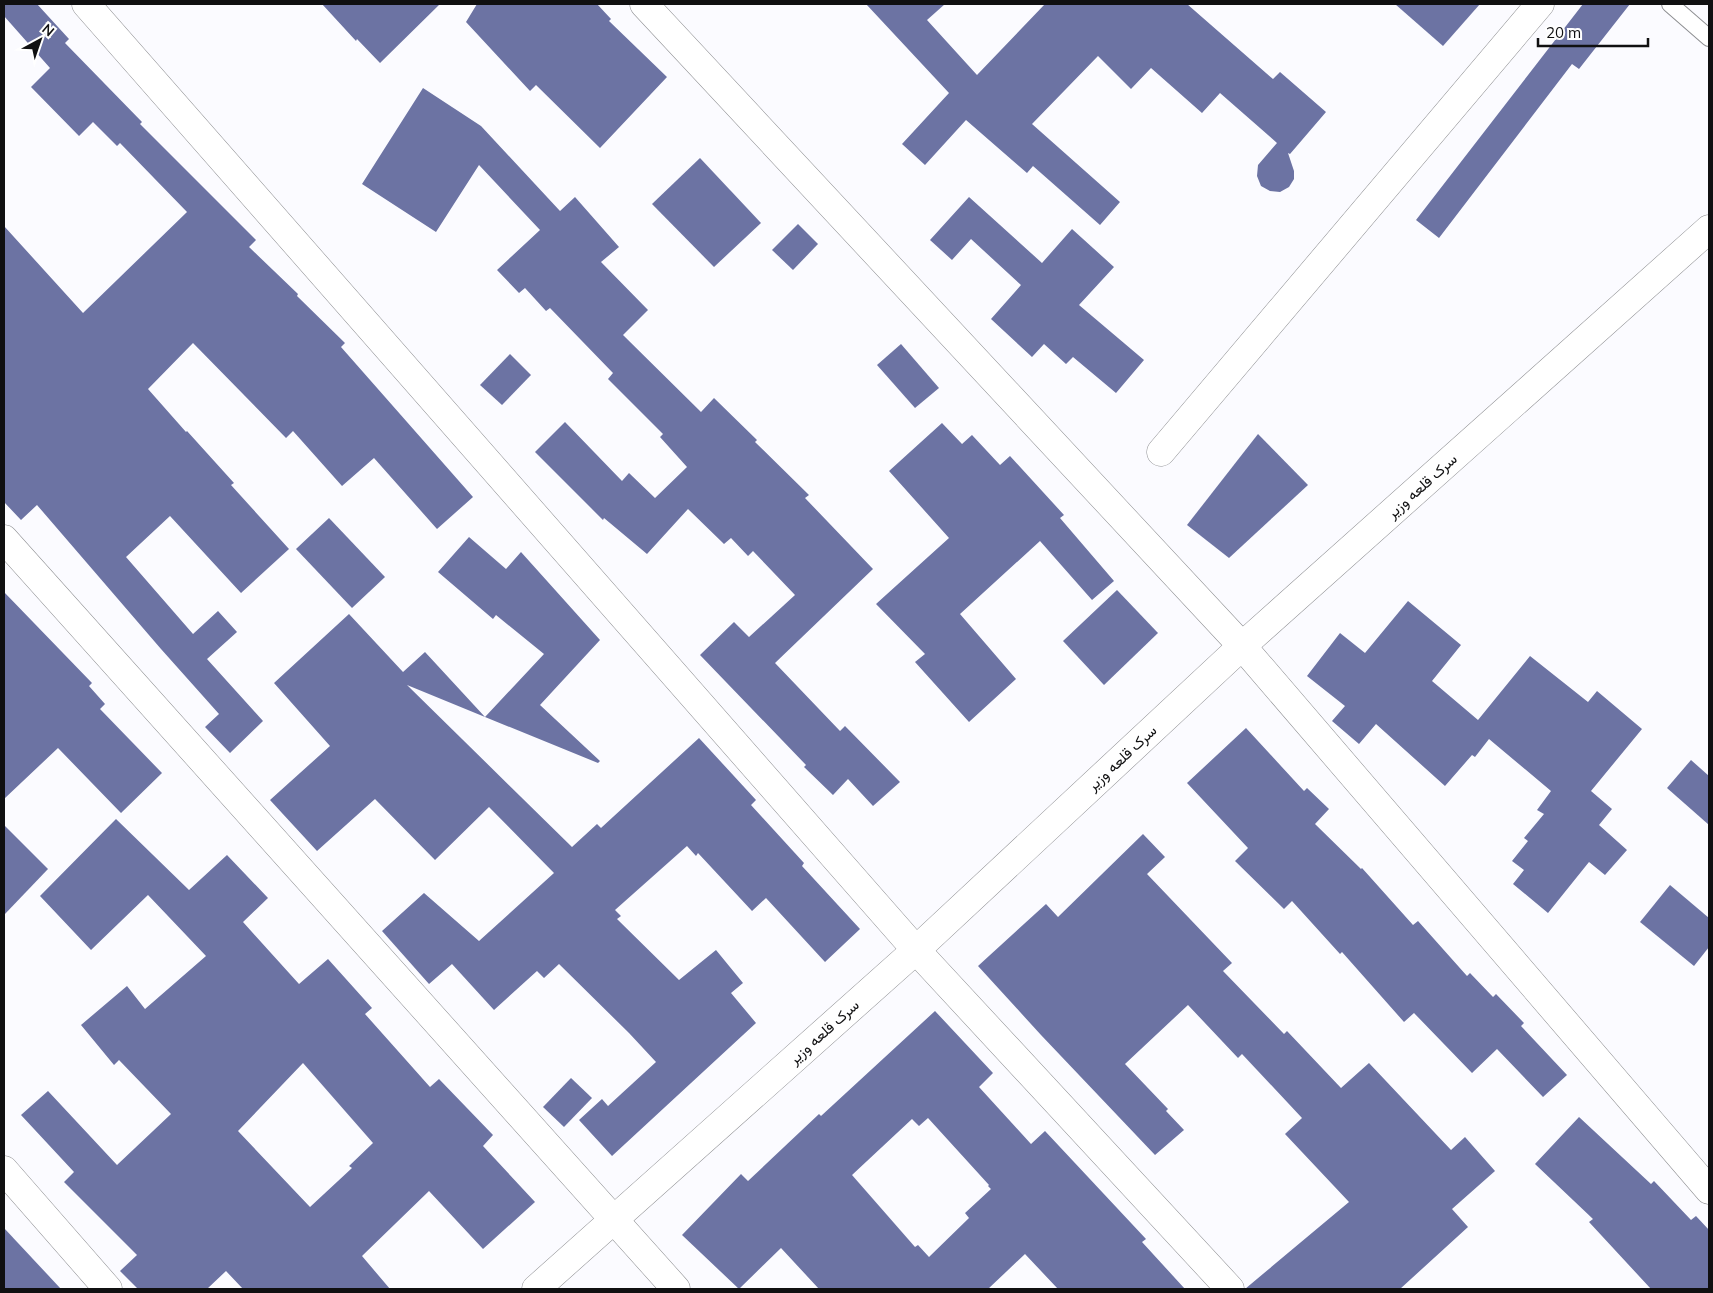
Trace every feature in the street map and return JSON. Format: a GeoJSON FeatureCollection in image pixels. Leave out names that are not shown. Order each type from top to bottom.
{"type":"FeatureCollection","features":[{"type":"Feature","properties":{"kind":"street"},"geometry":{"type":"LineString","coordinates":[[86,4],[916,950],[1230,1289]]}},
{"type":"Feature","properties":{"kind":"street"},"geometry":{"type":"LineString","coordinates":[[644,4],[1242,646],[1709,1190]]}},
{"type":"Feature","properties":{"kind":"street"},"geometry":{"type":"LineString","coordinates":[[1161,452],[1540,4]]}},
{"type":"Feature","properties":{"kind":"street","name":"سرک قلعه وزیر"},"geometry":{"type":"LineString","coordinates":[[536,1289],[916,950],[1242,646],[1709,229]]}},
{"type":"Feature","properties":{"kind":"street"},"geometry":{"type":"LineString","coordinates":[[4,539],[676,1289]]}},
{"type":"Feature","properties":{"kind":"street"},"geometry":{"type":"LineString","coordinates":[[4,1170],[108,1289]]}},
{"type":"Feature","properties":{"kind":"lane"},"geometry":{"type":"LineString","coordinates":[[1670,4],[1709,38]]}},
{"type":"Feature","properties":{"kind":"building"},"geometry":{"type":"Polygon","coordinates":[[[4,4],[37,4],[69,39],[65,43],[142,122],[140,124],[256,240],[249,247],[345,343],[341,347],[473,497],[437,529],[374,458],[342,486],[293,431],[286,438],[193,343],[148,389],[234,483],[231,485],[289,549],[241,593],[170,516],[126,557],[193,634],[218,611],[237,632],[207,659],[263,721],[230,753],[205,727],[219,714],[37,505],[21,520],[4,502],[4,226],[83,313],[187,212],[120,143],[117,146],[93,122],[79,136],[31,87],[50,68],[4,16],[4,4]]]}},
{"type":"Feature","properties":{"kind":"building"},"geometry":{"type":"Polygon","coordinates":[[[322,4],[440,4],[380,63],[357,39],[356,41],[322,4]]]}},
{"type":"Feature","properties":{"kind":"building"},"geometry":{"type":"Polygon","coordinates":[[[477,4],[597,4],[611,19],[609,21],[667,77],[600,148],[536,85],[530,91],[466,22],[477,4]]]}},
{"type":"Feature","properties":{"kind":"building"},"geometry":{"type":"Polygon","coordinates":[[[866,4],[945,4],[927,20],[977,75],[1045,4],[1187,4],[1273,79],[1280,72],[1326,112],[1290,154],[1288,153],[1294,171],[1294,179],[1289,187],[1280,192],[1270,191],[1261,186],[1257,176],[1258,165],[1277,143],[1220,93],[1202,113],[1151,68],[1131,89],[1098,56],[1032,124],[1120,202],[1100,225],[1033,166],[1027,173],[966,120],[925,165],[902,144],[949,93],[866,4]]]}},
{"type":"Feature","properties":{"kind":"building"},"geometry":{"type":"Polygon","coordinates":[[[1395,4],[1480,4],[1443,46],[1395,4]]]}},
{"type":"Feature","properties":{"kind":"building"},"geometry":{"type":"Polygon","coordinates":[[[1583,4],[1630,4],[1579,69],[1572,64],[1439,238],[1416,220],[1583,4]]]}},
{"type":"Feature","properties":{"kind":"building"},"geometry":{"type":"Polygon","coordinates":[[[423,88],[481,126],[560,211],[575,197],[619,247],[601,262],[648,310],[623,335],[701,412],[714,398],[809,495],[805,498],[873,569],[775,663],[840,731],[845,726],[900,782],[873,806],[848,779],[833,795],[804,767],[806,765],[700,655],[734,622],[749,637],[795,595],[753,551],[748,556],[731,538],[724,544],[688,509],[647,554],[604,518],[603,520],[535,452],[565,422],[622,481],[629,473],[655,498],[687,467],[660,437],[663,434],[608,379],[613,373],[550,308],[546,311],[525,288],[519,293],[497,270],[540,230],[479,165],[436,232],[362,184],[423,88]]]}},
{"type":"Feature","properties":{"kind":"building"},"geometry":{"type":"Polygon","coordinates":[[[700,158],[761,223],[714,267],[652,204],[700,158]]]}},
{"type":"Feature","properties":{"kind":"building"},"geometry":{"type":"Polygon","coordinates":[[[969,197],[1042,263],[1072,229],[1114,267],[1079,305],[1144,360],[1116,393],[1073,357],[1066,364],[1044,344],[1032,357],[991,319],[1021,285],[971,239],[952,260],[930,240],[969,197]]]}},
{"type":"Feature","properties":{"kind":"building"},"geometry":{"type":"Polygon","coordinates":[[[798,224],[818,244],[793,270],[772,250],[798,224]]]}},
{"type":"Feature","properties":{"kind":"building"},"geometry":{"type":"Polygon","coordinates":[[[901,344],[939,388],[915,408],[877,365],[901,344]]]}},
{"type":"Feature","properties":{"kind":"building"},"geometry":{"type":"Polygon","coordinates":[[[510,354],[531,375],[502,405],[480,385],[510,354]]]}},
{"type":"Feature","properties":{"kind":"building"},"geometry":{"type":"Polygon","coordinates":[[[942,423],[962,444],[972,435],[1000,465],[1010,456],[1064,515],[1060,518],[1114,581],[1092,600],[1040,541],[960,614],[1016,679],[969,722],[915,662],[925,654],[876,604],[949,538],[889,471],[942,423]]]}},
{"type":"Feature","properties":{"kind":"building"},"geometry":{"type":"Polygon","coordinates":[[[1258,434],[1308,485],[1229,558],[1187,525],[1258,434]]]}},
{"type":"Feature","properties":{"kind":"building"},"geometry":{"type":"Polygon","coordinates":[[[329,518],[385,577],[352,608],[296,549],[329,518]]]}},
{"type":"Feature","properties":{"kind":"building"},"geometry":{"type":"Polygon","coordinates":[[[469,537],[506,569],[521,552],[600,640],[540,705],[600,761],[598,763],[485,717],[544,654],[496,615],[493,619],[438,572],[469,537]]]}},
{"type":"Feature","properties":{"kind":"building"},"geometry":{"type":"Polygon","coordinates":[[[1117,590],[1158,633],[1104,685],[1063,641],[1117,590]]]}},
{"type":"Feature","properties":{"kind":"building"},"geometry":{"type":"Polygon","coordinates":[[[4,592],[92,683],[89,686],[105,704],[100,709],[162,773],[121,813],[58,748],[4,799],[4,592]]]}},
{"type":"Feature","properties":{"kind":"building"},"geometry":{"type":"Polygon","coordinates":[[[1408,601],[1461,645],[1432,681],[1478,720],[1530,656],[1588,702],[1597,691],[1642,729],[1591,791],[1612,809],[1599,825],[1627,850],[1605,875],[1589,862],[1548,913],[1513,884],[1524,870],[1512,861],[1528,841],[1524,838],[1544,814],[1537,810],[1551,791],[1489,739],[1475,757],[1472,755],[1445,786],[1376,724],[1359,744],[1332,721],[1345,706],[1307,676],[1340,633],[1365,653],[1408,601]]]}},
{"type":"Feature","properties":{"kind":"building"},"geometry":{"type":"Polygon","coordinates":[[[349,614],[403,672],[425,652],[485,717],[407,685],[572,847],[597,824],[601,828],[699,738],[756,800],[751,805],[804,863],[802,866],[860,929],[825,962],[766,898],[752,911],[698,853],[696,856],[687,846],[615,910],[621,916],[617,919],[679,980],[716,950],[743,983],[731,993],[756,1023],[612,1156],[579,1120],[602,1099],[608,1106],[656,1062],[559,964],[544,978],[537,971],[494,1010],[452,964],[429,984],[382,931],[424,893],[479,941],[554,873],[489,807],[435,860],[375,799],[317,851],[270,800],[330,746],[274,683],[349,614]]]}},
{"type":"Feature","properties":{"kind":"building"},"geometry":{"type":"Polygon","coordinates":[[[1246,728],[1304,791],[1307,788],[1329,809],[1315,824],[1362,868],[1413,925],[1418,921],[1467,976],[1470,973],[1493,997],[1496,994],[1524,1023],[1521,1026],[1567,1075],[1543,1097],[1497,1049],[1472,1073],[1414,1013],[1404,1022],[1342,952],[1340,954],[1292,901],[1284,909],[1235,861],[1248,848],[1187,783],[1246,728]]]}},
{"type":"Feature","properties":{"kind":"building"},"geometry":{"type":"Polygon","coordinates":[[[1691,760],[1709,776],[1709,825],[1667,788],[1691,760]]]}},
{"type":"Feature","properties":{"kind":"building"},"geometry":{"type":"Polygon","coordinates":[[[116,819],[189,890],[227,855],[268,898],[243,922],[299,984],[328,959],[372,1008],[365,1014],[430,1087],[439,1079],[493,1135],[483,1146],[535,1202],[483,1249],[429,1191],[362,1256],[390,1289],[243,1289],[226,1271],[207,1289],[138,1289],[120,1271],[137,1255],[64,1182],[74,1172],[21,1115],[48,1091],[117,1165],[171,1114],[119,1060],[114,1065],[81,1025],[127,986],[145,1009],[206,956],[148,895],[91,950],[40,896],[116,819]],[[303,1063],[238,1131],[310,1207],[352,1168],[349,1166],[373,1143],[303,1063]]]}},
{"type":"Feature","properties":{"kind":"building"},"geometry":{"type":"Polygon","coordinates":[[[4,825],[48,869],[4,915],[4,825]]]}},
{"type":"Feature","properties":{"kind":"building"},"geometry":{"type":"Polygon","coordinates":[[[1143,834],[1165,857],[1147,874],[1232,963],[1223,971],[1284,1034],[1287,1031],[1341,1088],[1369,1063],[1451,1150],[1465,1137],[1495,1171],[1452,1209],[1468,1227],[1400,1289],[1245,1289],[1349,1202],[1285,1134],[1302,1118],[1242,1054],[1238,1058],[1188,1005],[1125,1064],[1168,1109],[1166,1111],[1184,1130],[1155,1155],[978,966],[1046,904],[1058,917],[1143,834]]]}},
{"type":"Feature","properties":{"kind":"building"},"geometry":{"type":"Polygon","coordinates":[[[1670,885],[1709,918],[1709,947],[1694,966],[1640,922],[1670,885]]]}},
{"type":"Feature","properties":{"kind":"building"},"geometry":{"type":"Polygon","coordinates":[[[935,1011],[993,1073],[979,1087],[1031,1144],[1045,1131],[1146,1239],[1142,1242],[1185,1289],[1058,1289],[1025,1254],[988,1289],[819,1289],[781,1248],[739,1289],[682,1235],[741,1174],[748,1181],[819,1114],[821,1116],[935,1011]],[[928,1118],[919,1126],[912,1119],[852,1175],[915,1247],[918,1245],[929,1257],[969,1218],[965,1213],[991,1189],[928,1118]]]}},
{"type":"Feature","properties":{"kind":"building"},"geometry":{"type":"Polygon","coordinates":[[[571,1078],[592,1098],[564,1127],[543,1107],[571,1078]]]}},
{"type":"Feature","properties":{"kind":"building"},"geometry":{"type":"Polygon","coordinates":[[[1579,1117],[1651,1184],[1654,1181],[1691,1220],[1696,1216],[1709,1230],[1709,1289],[1651,1289],[1589,1222],[1593,1219],[1535,1164],[1579,1117]]]}},
{"type":"Feature","properties":{"kind":"building"},"geometry":{"type":"Polygon","coordinates":[[[4,1228],[61,1289],[4,1289],[4,1228]]]}}]}
